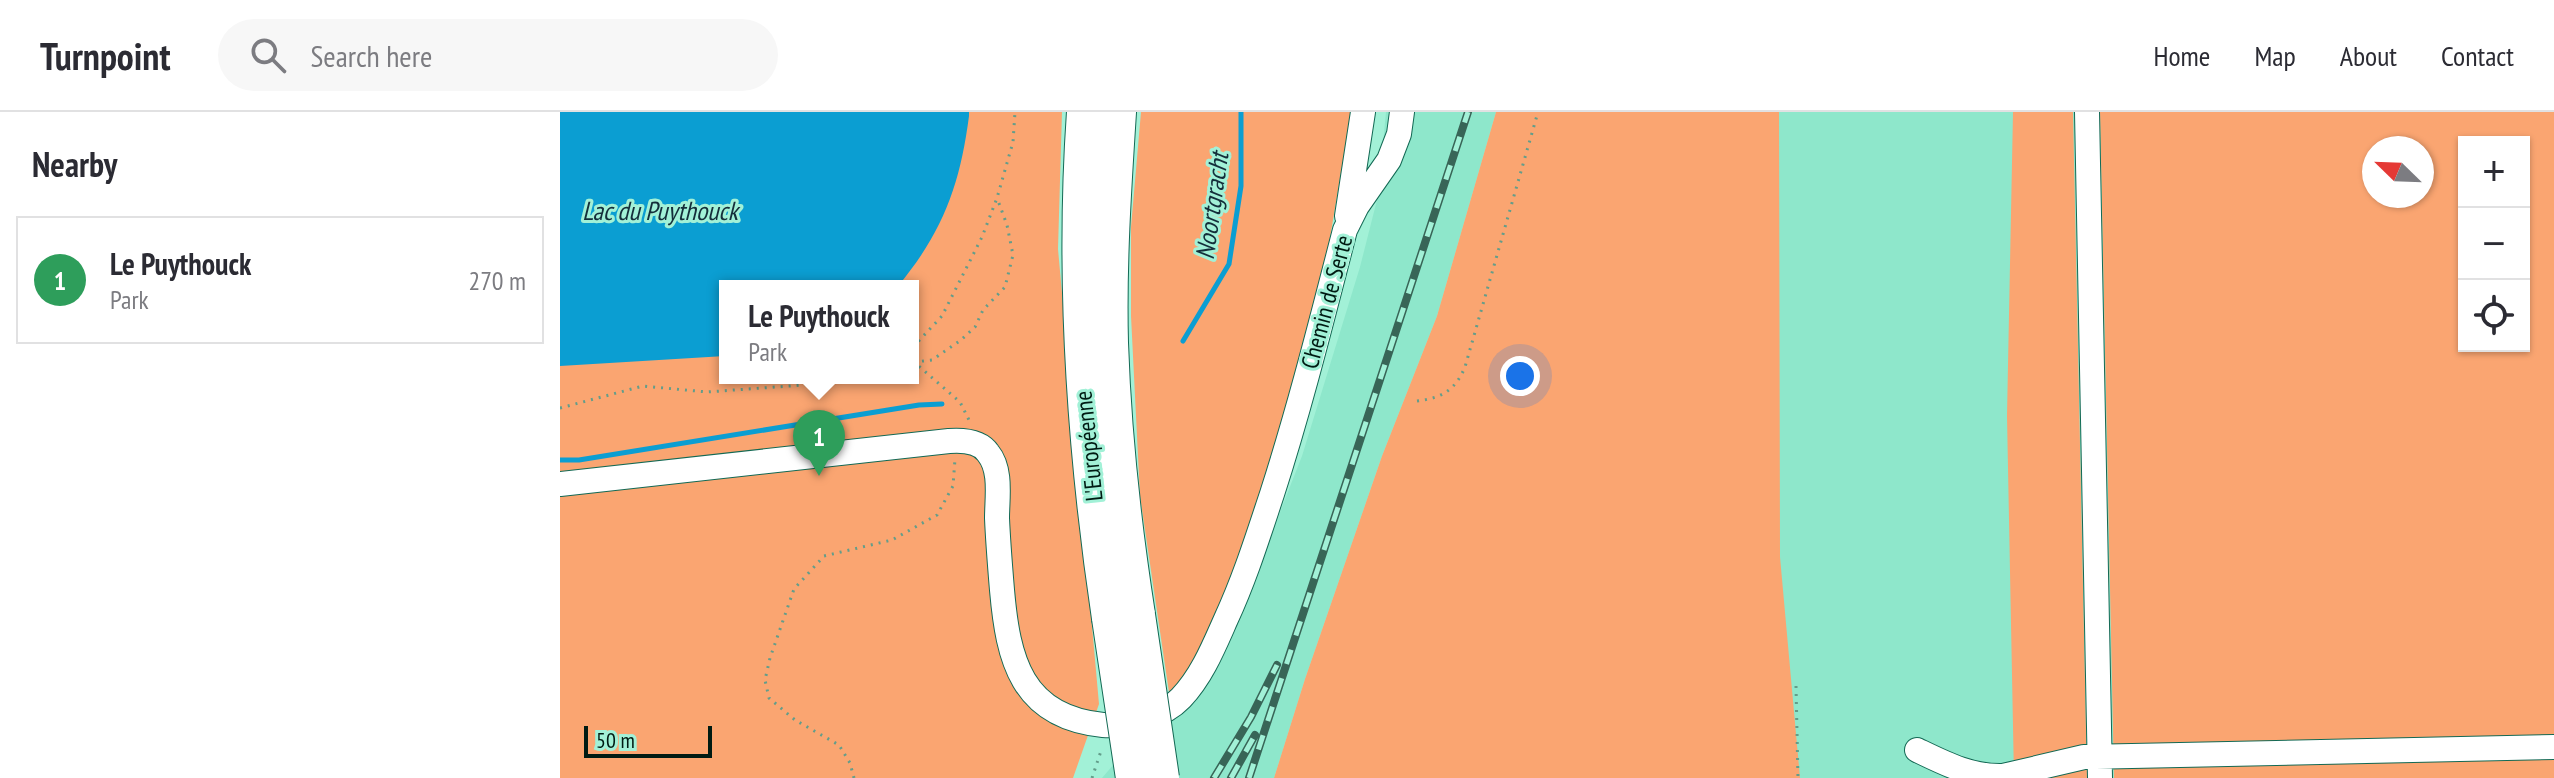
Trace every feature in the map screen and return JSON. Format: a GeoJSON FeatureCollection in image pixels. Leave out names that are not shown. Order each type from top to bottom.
{"type":"FeatureCollection","features":[{"type":"Feature","properties":{"kind":"highway","name":"L'Européenne"},"geometry":{"type":"LineString","coordinates":[[1085,112],[1079,306],[1093,491],[1161,778]]}},
{"type":"Feature","properties":{"kind":"highway","name":"L'Européenne"},"geometry":{"type":"LineString","coordinates":[[1118,112],[1110,258],[1110,343],[1134,778]]}},
{"type":"Feature","properties":{"kind":"street"},"geometry":{"type":"LineString","coordinates":[[1345,230],[1363,112]]}},
{"type":"Feature","properties":{"kind":"street","name":"Chemin de Serte"},"geometry":{"type":"LineString","coordinates":[[1111,725],[1143,719],[1166,710],[1181,698],[1199,673],[1221,630],[1246,575],[1299,409],[1345,230],[1392,153],[1402,112]]}},
{"type":"Feature","properties":{"kind":"street"},"geometry":{"type":"LineString","coordinates":[[2087,112],[2100,767]]}},
{"type":"Feature","properties":{"kind":"street"},"geometry":{"type":"LineString","coordinates":[[560,484],[971,443],[991,456],[996,469],[997,538],[1004,617],[1009,648],[1017,670],[1034,695],[1054,710],[1085,722],[1111,725]]}},
{"type":"Feature","properties":{"kind":"street"},"geometry":{"type":"LineString","coordinates":[[1917,750],[1966,772],[2003,776],[2076,758],[2100,767],[2554,747]]}},
{"type":"Feature","properties":{"kind":"path"},"geometry":{"type":"LineString","coordinates":[[919,341],[942,316],[982,237],[1013,142],[1015,112]]}},
{"type":"Feature","properties":{"kind":"path"},"geometry":{"type":"LineString","coordinates":[[1417,401],[1449,392],[1465,367],[1538,112]]}},
{"type":"Feature","properties":{"kind":"path"},"geometry":{"type":"LineString","coordinates":[[919,361],[932,360],[961,340],[975,327],[983,310],[1005,287],[1013,255],[997,198]]}},
{"type":"Feature","properties":{"kind":"path"},"geometry":{"type":"LineString","coordinates":[[854,778],[850,763],[839,745],[795,720],[769,698],[765,680],[794,589],[824,556],[892,540],[937,515],[953,486],[955,458],[971,443],[960,402],[919,367]]}},
{"type":"Feature","properties":{"kind":"path"},"geometry":{"type":"LineString","coordinates":[[560,408],[643,386],[707,392],[808,384]]}},
{"type":"Feature","properties":{"kind":"path"},"geometry":{"type":"LineString","coordinates":[[1796,686],[1798,778]]}},
{"type":"Feature","properties":{"kind":"path"},"geometry":{"type":"LineString","coordinates":[[1092,778],[1111,725]]}},
{"type":"Feature","properties":{"kind":"shaded area"},"geometry":{"type":"Polygon","coordinates":[[[560,112],[1062,112],[1058,249],[1099,704],[1073,778],[560,778],[560,112]]]}},
{"type":"Feature","properties":{"kind":"shaded area"},"geometry":{"type":"Polygon","coordinates":[[[1141,112],[1351,112],[1330,238],[1304,362],[1240,612],[1170,699],[1140,496],[1131,316],[1131,227],[1141,112]]]}},
{"type":"Feature","properties":{"kind":"shaded area"},"geometry":{"type":"Polygon","coordinates":[[[1386,112],[1496,112],[1437,316],[1382,456],[1274,778],[1102,778],[1238,619],[1302,456],[1360,267],[1378,196],[1386,112]]]}},
{"type":"Feature","properties":{"kind":"shaded area"},"geometry":{"type":"Polygon","coordinates":[[[1496,112],[1779,112],[1780,557],[1800,778],[1274,778],[1382,456],[1437,316],[1496,112]]]}},
{"type":"Feature","properties":{"kind":"shaded area"},"geometry":{"type":"Polygon","coordinates":[[[1551,112],[2554,112],[2554,778],[1299,778],[1551,112]]]}},
{"type":"Feature","properties":{"kind":"shaded area"},"geometry":{"type":"Polygon","coordinates":[[[2013,112],[2073,112],[2087,778],[2014,778],[2007,416],[2013,112]]]}},
{"type":"Feature","properties":{"kind":"shaded area"},"geometry":{"type":"Polygon","coordinates":[[[2100,112],[2554,112],[2554,778],[2114,778],[2100,112]]]}},
{"type":"Feature","properties":{"kind":"water","name":"Lac du Puythouck"},"geometry":{"type":"Polygon","coordinates":[[[560,112],[969,112],[960,164],[947,207],[927,246],[903,280],[719,280],[719,356],[560,366],[560,112]]]}},
{"type":"Feature","properties":{"kind":"waterway","name":"Noortgracht"},"geometry":{"type":"LineString","coordinates":[[1183,341],[1229,264],[1241,186],[1241,112]]}},
{"type":"Feature","properties":{"kind":"waterway"},"geometry":{"type":"LineString","coordinates":[[560,460],[579,460],[919,405],[942,404]]}},
{"type":"Feature","properties":{"kind":"railway"},"geometry":{"type":"LineString","coordinates":[[1249,778],[1468,112]]}},
{"type":"Feature","properties":{"kind":"railway"},"geometry":{"type":"LineString","coordinates":[[1214,778],[1251,717],[1277,665]]}},
{"type":"Feature","properties":{"kind":"railway"},"geometry":{"type":"LineString","coordinates":[[1231,778],[1255,735]]}},
{"type":"Feature","properties":{"kind":"place","name":"Le Puythouck"},"geometry":{"type":"Point","coordinates":[819,476]}}]}
